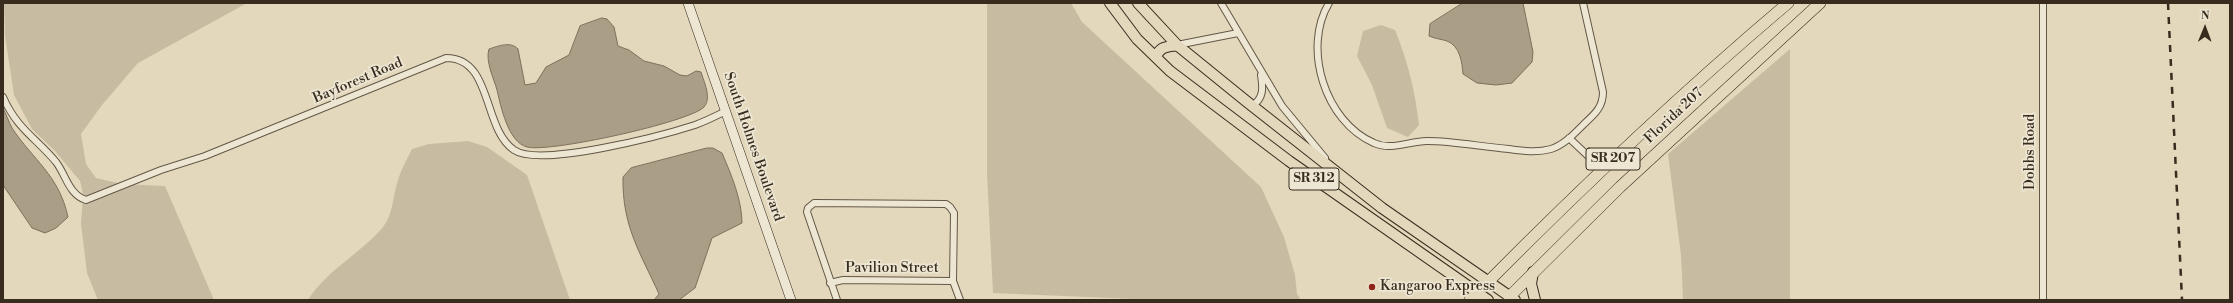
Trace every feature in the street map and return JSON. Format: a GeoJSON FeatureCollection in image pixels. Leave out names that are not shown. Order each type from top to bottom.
{"type":"FeatureCollection","features":[{"type":"Feature","properties":{"kind":"highway","name":"SR 207"},"geometry":{"type":"LineString","coordinates":[[1488,282],[1602,169],[1679,98],[1788,3]]}},
{"type":"Feature","properties":{"kind":"highway","name":"Florida 207"},"geometry":{"type":"LineString","coordinates":[[1510,299],[1533,272],[1637,171],[1820,3]]}},
{"type":"Feature","properties":{"kind":"main road","name":"South Holmes Boulevard"},"geometry":{"type":"LineString","coordinates":[[688,3],[791,300]]}},
{"type":"Feature","properties":{"kind":"main road","name":"SR 312"},"geometry":{"type":"LineString","coordinates":[[1110,3],[1137,39],[1170,71],[1289,162],[1473,296],[1488,300]]}},
{"type":"Feature","properties":{"kind":"main road","name":"SR 312"},"geometry":{"type":"LineString","coordinates":[[1138,3],[1177,45],[1252,106],[1382,208],[1510,299]]}},
{"type":"Feature","properties":{"kind":"main road"},"geometry":{"type":"LineString","coordinates":[[1156,57],[1158,50],[1177,45]]}},
{"type":"Feature","properties":{"kind":"main road"},"geometry":{"type":"LineString","coordinates":[[1533,272],[1531,284],[1535,300]]}},
{"type":"Feature","properties":{"kind":"main road","name":"SR 207"},"geometry":{"type":"LineString","coordinates":[[1473,296],[1488,282]]}},
{"type":"Feature","properties":{"kind":"street"},"geometry":{"type":"LineString","coordinates":[[1221,3],[1282,106],[1339,174]]}},
{"type":"Feature","properties":{"kind":"street"},"geometry":{"type":"LineString","coordinates":[[1329,3],[1317,37],[1316,50],[1321,76],[1336,108],[1350,126],[1367,140],[1382,146],[1428,141],[1532,152],[1551,149],[1569,138],[1596,113],[1603,99],[1603,92],[1583,3]]}},
{"type":"Feature","properties":{"kind":"street","name":"Dobbs Road"},"geometry":{"type":"LineString","coordinates":[[2043,3],[2043,300]]}},
{"type":"Feature","properties":{"kind":"street"},"geometry":{"type":"LineString","coordinates":[[1177,45],[1238,33]]}},
{"type":"Feature","properties":{"kind":"street","name":"Bayforest Road"},"geometry":{"type":"LineString","coordinates":[[3,97],[18,124],[56,162],[74,194],[86,200],[161,170],[220,150],[446,58],[462,60],[473,69],[504,140],[514,150],[528,156],[558,154],[632,142],[695,125],[726,111]]}},
{"type":"Feature","properties":{"kind":"street"},"geometry":{"type":"LineString","coordinates":[[1252,106],[1258,102],[1264,89],[1260,70]]}},
{"type":"Feature","properties":{"kind":"street"},"geometry":{"type":"LineString","coordinates":[[1569,138],[1602,169]]}},
{"type":"Feature","properties":{"kind":"street"},"geometry":{"type":"LineString","coordinates":[[837,300],[807,212],[808,208],[814,203],[946,204],[954,213],[953,281],[960,300]]}},
{"type":"Feature","properties":{"kind":"street","name":"Pavilion Street"},"geometry":{"type":"LineString","coordinates":[[830,283],[843,280],[953,281]]}},
{"type":"Feature","properties":{"kind":"shaded area"},"geometry":{"type":"Polygon","coordinates":[[[4,3],[247,3],[138,63],[102,105],[81,134],[86,164],[96,178],[122,184],[165,186],[214,300],[98,300],[87,273],[81,224],[83,194],[80,181],[55,151],[32,129],[14,95],[5,36],[4,3]]]}},
{"type":"Feature","properties":{"kind":"shaded area"},"geometry":{"type":"Polygon","coordinates":[[[987,3],[1071,3],[1082,22],[1261,187],[1284,237],[1295,275],[1297,294],[1301,300],[1157,300],[993,293],[987,173],[987,3]]]}},
{"type":"Feature","properties":{"kind":"shaded area"},"geometry":{"type":"Polygon","coordinates":[[[1463,3],[1523,3],[1533,52],[1532,62],[1512,83],[1496,85],[1477,83],[1463,74],[1460,55],[1458,50],[1451,43],[1429,36],[1430,24],[1463,3]]]}},
{"type":"Feature","properties":{"kind":"shaded area"},"geometry":{"type":"Polygon","coordinates":[[[602,18],[607,19],[614,27],[618,46],[629,50],[644,61],[664,66],[680,75],[687,76],[696,71],[701,72],[707,95],[704,107],[693,113],[648,128],[589,141],[540,148],[527,147],[520,144],[510,131],[503,114],[490,70],[488,59],[489,49],[504,45],[512,45],[518,49],[525,85],[536,83],[546,67],[569,55],[580,26],[602,18]]]}},
{"type":"Feature","properties":{"kind":"shaded area"},"geometry":{"type":"Polygon","coordinates":[[[1381,25],[1395,30],[1404,53],[1410,76],[1419,125],[1408,137],[1387,128],[1372,85],[1357,56],[1363,31],[1381,25]]]}},
{"type":"Feature","properties":{"kind":"shaded area"},"geometry":{"type":"Polygon","coordinates":[[[1790,49],[1790,300],[1683,300],[1681,255],[1668,154],[1790,49]]]}},
{"type":"Feature","properties":{"kind":"shaded area"},"geometry":{"type":"Polygon","coordinates":[[[3,108],[12,128],[52,179],[64,202],[68,217],[56,228],[45,233],[32,228],[3,185],[3,108]]]}},
{"type":"Feature","properties":{"kind":"shaded area"},"geometry":{"type":"Polygon","coordinates":[[[468,141],[487,147],[527,175],[570,300],[308,300],[324,280],[364,246],[383,227],[391,211],[399,176],[412,149],[429,144],[468,141]]]}},
{"type":"Feature","properties":{"kind":"shaded area"},"geometry":{"type":"Polygon","coordinates":[[[707,148],[713,148],[722,153],[738,196],[742,214],[742,223],[712,238],[695,288],[679,300],[654,300],[659,294],[639,251],[629,224],[623,194],[623,177],[631,168],[707,148]]]}},
{"type":"Feature","properties":{"kind":"railway"},"geometry":{"type":"LineString","coordinates":[[2168,3],[2182,300]]}},
{"type":"Feature","properties":{"kind":"place","name":"Kangaroo Express"},"geometry":{"type":"Point","coordinates":[1372,287]}}]}
